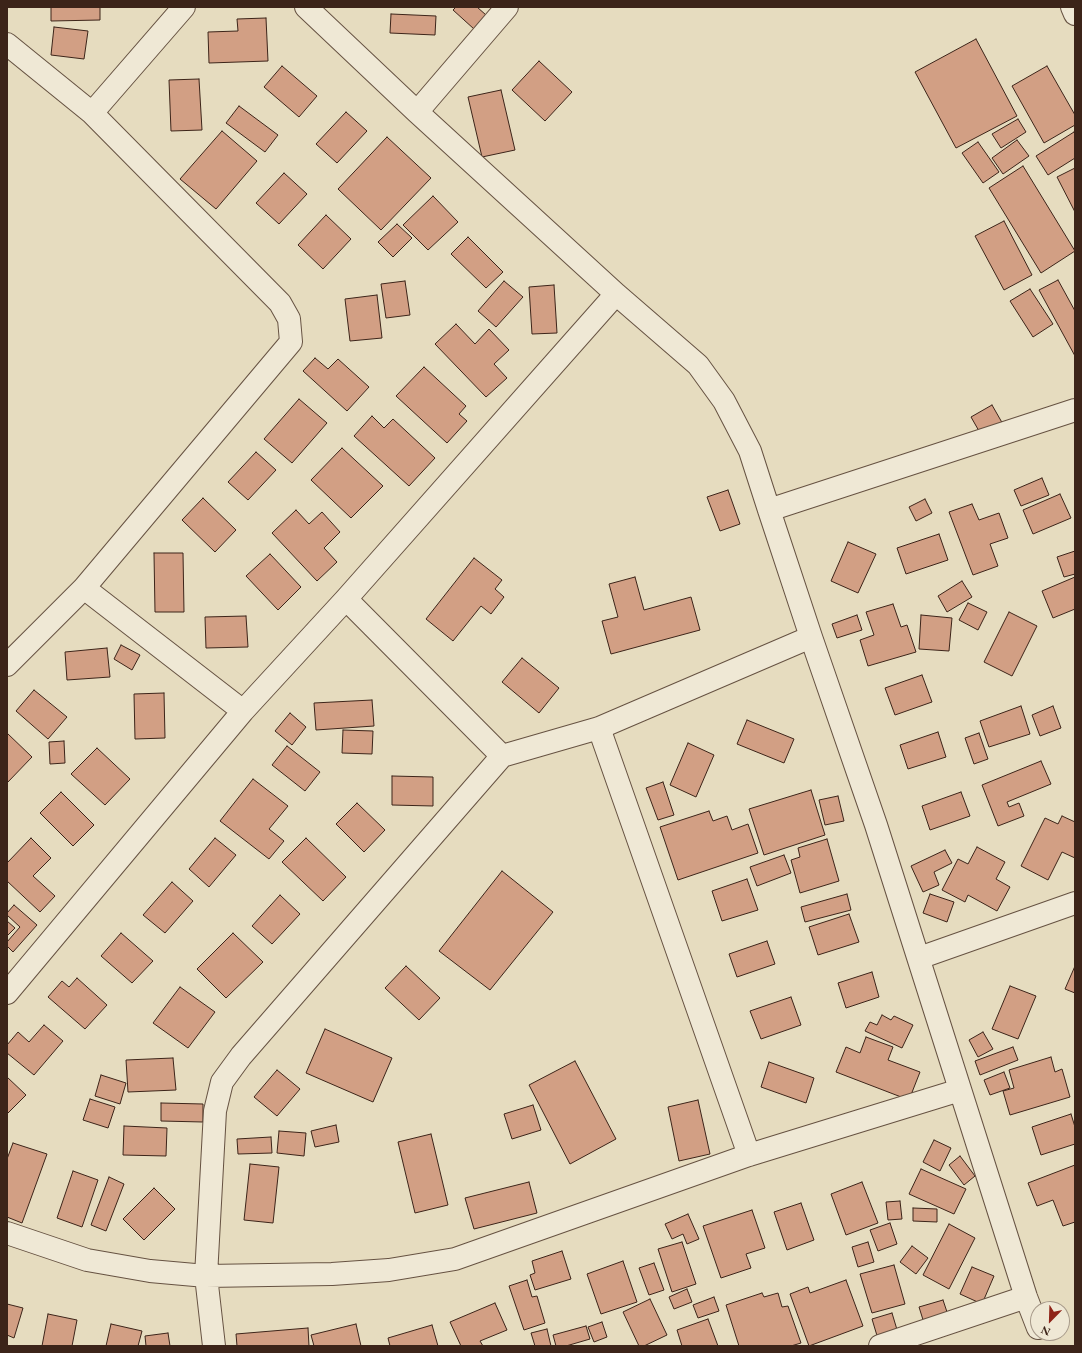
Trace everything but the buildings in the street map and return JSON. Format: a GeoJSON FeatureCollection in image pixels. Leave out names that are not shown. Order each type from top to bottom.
{"type":"FeatureCollection","features":[{"type":"Feature","properties":{"kind":"street"},"geometry":{"type":"LineString","coordinates":[[92,113],[184,7]]}},
{"type":"Feature","properties":{"kind":"street"},"geometry":{"type":"LineString","coordinates":[[306,7],[417,112],[616,294],[698,365],[719,395],[750,451],[811,637],[876,825],[1030,1307]]}},
{"type":"Feature","properties":{"kind":"street"},"geometry":{"type":"LineString","coordinates":[[417,112],[507,7]]}},
{"type":"Feature","properties":{"kind":"street"},"geometry":{"type":"LineString","coordinates":[[1072,7],[1075,14]]}},
{"type":"Feature","properties":{"kind":"street"},"geometry":{"type":"LineString","coordinates":[[7,44],[92,113],[280,304],[289,319],[291,342],[84,588],[7,665]]}},
{"type":"Feature","properties":{"kind":"street"},"geometry":{"type":"LineString","coordinates":[[7,992],[244,711],[346,599],[616,294]]}},
{"type":"Feature","properties":{"kind":"street"},"geometry":{"type":"LineString","coordinates":[[770,510],[1075,410]]}},
{"type":"Feature","properties":{"kind":"street"},"geometry":{"type":"LineString","coordinates":[[84,588],[244,711]]}},
{"type":"Feature","properties":{"kind":"street"},"geometry":{"type":"LineString","coordinates":[[346,599],[502,756]]}},
{"type":"Feature","properties":{"kind":"street"},"geometry":{"type":"LineString","coordinates":[[214,1346],[206,1276],[215,1111],[222,1082],[241,1056],[502,756],[599,728],[811,637]]}},
{"type":"Feature","properties":{"kind":"street"},"geometry":{"type":"LineString","coordinates":[[599,728],[749,1155]]}},
{"type":"Feature","properties":{"kind":"street"},"geometry":{"type":"LineString","coordinates":[[919,958],[1075,903]]}},
{"type":"Feature","properties":{"kind":"street"},"geometry":{"type":"LineString","coordinates":[[7,1233],[87,1260],[150,1271],[206,1276],[332,1274],[389,1270],[455,1259],[749,1155],[960,1090]]}},
{"type":"Feature","properties":{"kind":"street"},"geometry":{"type":"LineString","coordinates":[[880,1346],[1026,1297]]}}]}
